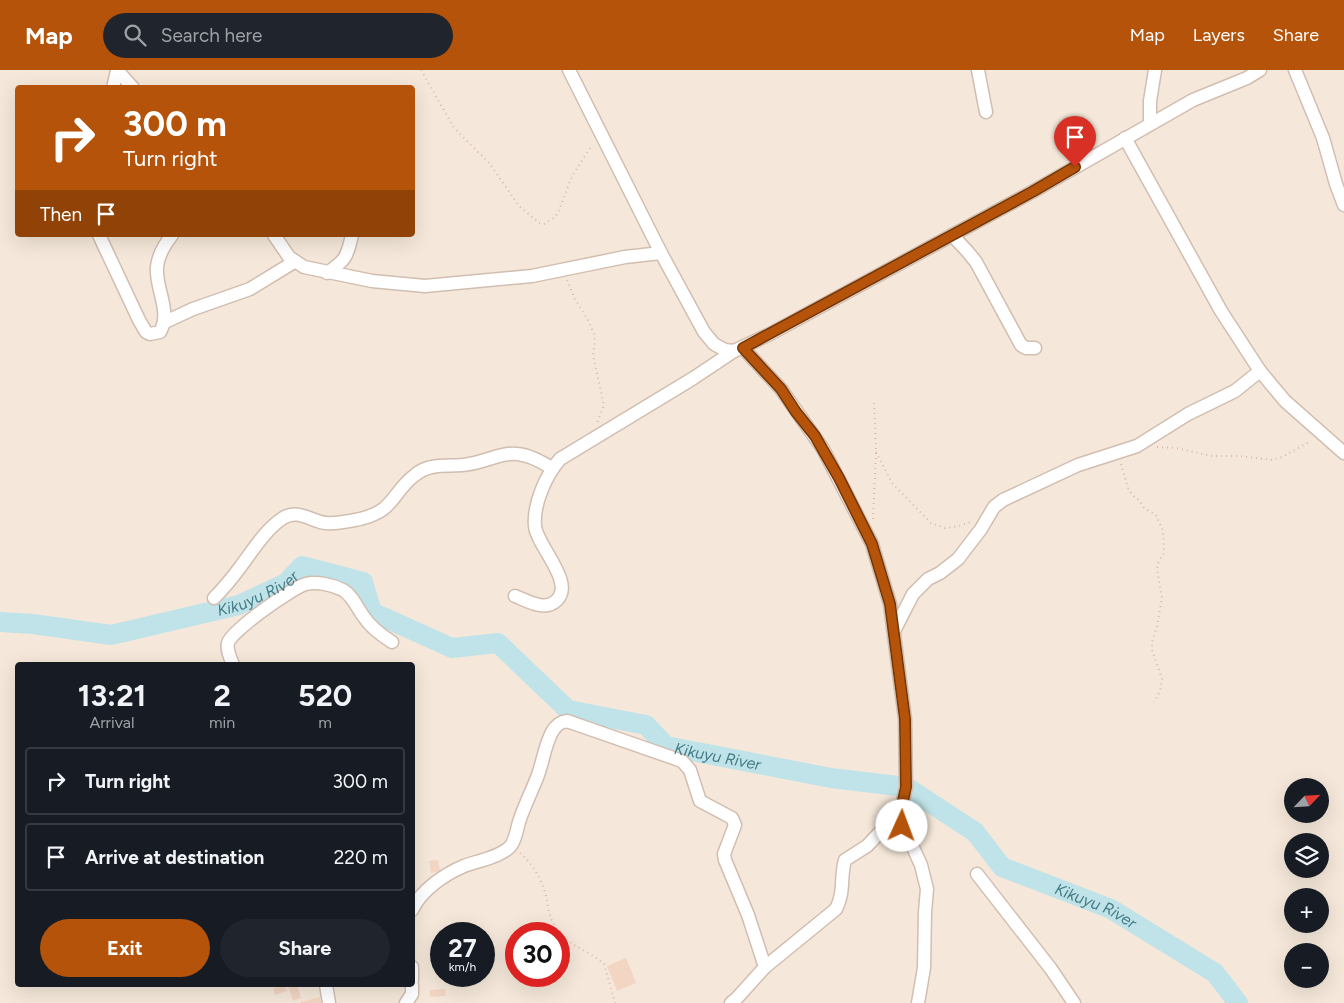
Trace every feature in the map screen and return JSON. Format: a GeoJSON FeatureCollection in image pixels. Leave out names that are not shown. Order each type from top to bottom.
{"type":"FeatureCollection","features":[{"type":"Feature","properties":{"kind":"street"},"geometry":{"type":"LineString","coordinates":[[114,85],[117,70]]}},
{"type":"Feature","properties":{"kind":"street"},"geometry":{"type":"LineString","coordinates":[[117,70],[130,85]]}},
{"type":"Feature","properties":{"kind":"street"},"geometry":{"type":"LineString","coordinates":[[569,70],[661,253],[704,332],[714,344],[725,350],[738,349],[781,389],[815,436],[839,478],[872,544],[890,604],[905,719],[906,787],[901,810],[902,826],[921,865],[927,889],[924,968],[918,1003]]}},
{"type":"Feature","properties":{"kind":"street"},"geometry":{"type":"LineString","coordinates":[[978,70],[986,112]]}},
{"type":"Feature","properties":{"kind":"street"},"geometry":{"type":"LineString","coordinates":[[1150,124],[1150,102],[1155,70]]}},
{"type":"Feature","properties":{"kind":"street"},"geometry":{"type":"LineString","coordinates":[[514,596],[543,606],[551,605],[559,598],[562,580],[541,544],[535,528],[536,512],[545,482],[552,468],[560,459],[738,349],[1032,192],[1193,100],[1260,70]]}},
{"type":"Feature","properties":{"kind":"street"},"geometry":{"type":"LineString","coordinates":[[1295,70],[1323,138],[1344,205]]}},
{"type":"Feature","properties":{"kind":"street"},"geometry":{"type":"LineString","coordinates":[[1125,138],[1221,311],[1260,371],[1285,401],[1344,453]]}},
{"type":"Feature","properties":{"kind":"street"},"geometry":{"type":"LineString","coordinates":[[952,235],[976,262],[1021,345],[1026,348],[1035,348]]}},
{"type":"Feature","properties":{"kind":"street"},"geometry":{"type":"LineString","coordinates":[[100,237],[146,332],[150,334],[160,332],[164,322],[164,308],[157,267],[160,256],[171,237]]}},
{"type":"Feature","properties":{"kind":"street"},"geometry":{"type":"LineString","coordinates":[[275,237],[294,262],[304,267],[372,281],[425,286],[532,276],[616,258],[661,253]]}},
{"type":"Feature","properties":{"kind":"street"},"geometry":{"type":"LineString","coordinates":[[327,273],[344,261],[352,237]]}},
{"type":"Feature","properties":{"kind":"street"},"geometry":{"type":"LineString","coordinates":[[164,322],[193,309],[250,289],[294,262]]}},
{"type":"Feature","properties":{"kind":"street"},"geometry":{"type":"LineString","coordinates":[[894,631],[913,594],[928,579],[940,573],[958,559],[998,503],[1078,465],[1137,446],[1188,414],[1235,391],[1260,371]]}},
{"type":"Feature","properties":{"kind":"street"},"geometry":{"type":"LineString","coordinates":[[214,598],[230,581],[250,552],[282,518],[288,515],[297,514],[319,522],[328,523],[361,518],[377,513],[390,504],[406,482],[417,473],[429,467],[440,465],[468,465],[504,455],[517,454],[531,457],[552,468]]}},
{"type":"Feature","properties":{"kind":"street"},"geometry":{"type":"LineString","coordinates":[[232,662],[227,647],[231,636],[290,592],[307,583],[314,582],[342,590],[350,596],[371,626],[392,642]]}},
{"type":"Feature","properties":{"kind":"street"},"geometry":{"type":"LineString","coordinates":[[415,905],[421,896],[449,873],[498,854],[509,847],[515,838],[526,799],[538,775],[552,731],[562,722],[567,721],[682,761],[690,770],[700,801],[727,814],[734,820],[733,833],[726,849],[725,860],[748,915],[766,967]]}},
{"type":"Feature","properties":{"kind":"street"},"geometry":{"type":"LineString","coordinates":[[731,1003],[766,967],[836,909],[843,890],[845,860],[867,846],[901,810]]}},
{"type":"Feature","properties":{"kind":"street"},"geometry":{"type":"LineString","coordinates":[[977,874],[1051,969],[1074,1003]]}},
{"type":"Feature","properties":{"kind":"street"},"geometry":{"type":"LineString","coordinates":[[326,987],[329,1003]]}},
{"type":"Feature","properties":{"kind":"street"},"geometry":{"type":"LineString","coordinates":[[406,1003],[412,994],[412,987]]}},
{"type":"Feature","properties":{"kind":"path"},"geometry":{"type":"LineString","coordinates":[[421,70],[454,128],[490,164],[518,206],[538,223],[544,224],[554,218],[578,165],[601,134]]}},
{"type":"Feature","properties":{"kind":"path"},"geometry":{"type":"LineString","coordinates":[[564,270],[571,292],[594,334],[593,355],[604,405],[595,428],[595,436]]}},
{"type":"Feature","properties":{"kind":"path"},"geometry":{"type":"LineString","coordinates":[[872,544],[876,452],[874,399]]}},
{"type":"Feature","properties":{"kind":"path"},"geometry":{"type":"LineString","coordinates":[[1137,446],[1176,448],[1212,456],[1239,456],[1272,460],[1282,457],[1323,435]]}},
{"type":"Feature","properties":{"kind":"path"},"geometry":{"type":"LineString","coordinates":[[876,452],[892,483],[931,524],[945,528],[959,526],[988,515]]}},
{"type":"Feature","properties":{"kind":"path"},"geometry":{"type":"LineString","coordinates":[[1119,452],[1128,488],[1144,508],[1156,515],[1164,536],[1164,553],[1157,569],[1162,598],[1152,642],[1152,650],[1162,679],[1160,691],[1154,702]]}},
{"type":"Feature","properties":{"kind":"path"},"geometry":{"type":"LineString","coordinates":[[509,847],[522,854],[538,875],[554,926],[560,934],[571,944],[604,964],[615,1003]]}},
{"type":"Feature","properties":{"kind":"shaded area"},"geometry":{"type":"Polygon","coordinates":[[[0,70],[1344,70],[1344,1003],[0,1003],[0,70]]]}},
{"type":"Feature","properties":{"kind":"building"},"geometry":{"type":"Polygon","coordinates":[[[438,860],[440,871],[431,873],[429,861],[438,860]]]}},
{"type":"Feature","properties":{"kind":"building"},"geometry":{"type":"Polygon","coordinates":[[[626,958],[636,983],[617,991],[607,966],[626,958]]]}},
{"type":"Feature","properties":{"kind":"building"},"geometry":{"type":"Polygon","coordinates":[[[286,987],[287,991],[275,995],[273,988],[286,987]]]}},
{"type":"Feature","properties":{"kind":"building"},"geometry":{"type":"Polygon","coordinates":[[[289,987],[298,987],[301,998],[293,1001],[289,987]]]}},
{"type":"Feature","properties":{"kind":"building"},"geometry":{"type":"Polygon","coordinates":[[[445,989],[446,996],[430,997],[430,990],[445,989]]]}},
{"type":"Feature","properties":{"kind":"building"},"geometry":{"type":"Polygon","coordinates":[[[320,997],[321,1003],[301,1003],[301,1002],[320,997]]]}},
{"type":"Feature","properties":{"kind":"waterway","name":"Kikuyu River"},"geometry":{"type":"LineString","coordinates":[[0,622],[33,624],[111,635],[239,605],[286,583],[302,566],[363,582],[372,612],[452,648],[498,643],[568,710],[646,725],[666,746],[831,778],[906,787],[975,832],[1002,867],[1111,909],[1215,973],[1238,1003]]}},
{"type":"Feature","properties":{"kind":"route"},"geometry":{"type":"LineString","coordinates":[[902,826],[901,810],[906,787],[905,719],[901,681],[890,604],[872,544],[823,448],[781,389],[743,348],[1075,167]]}}]}
